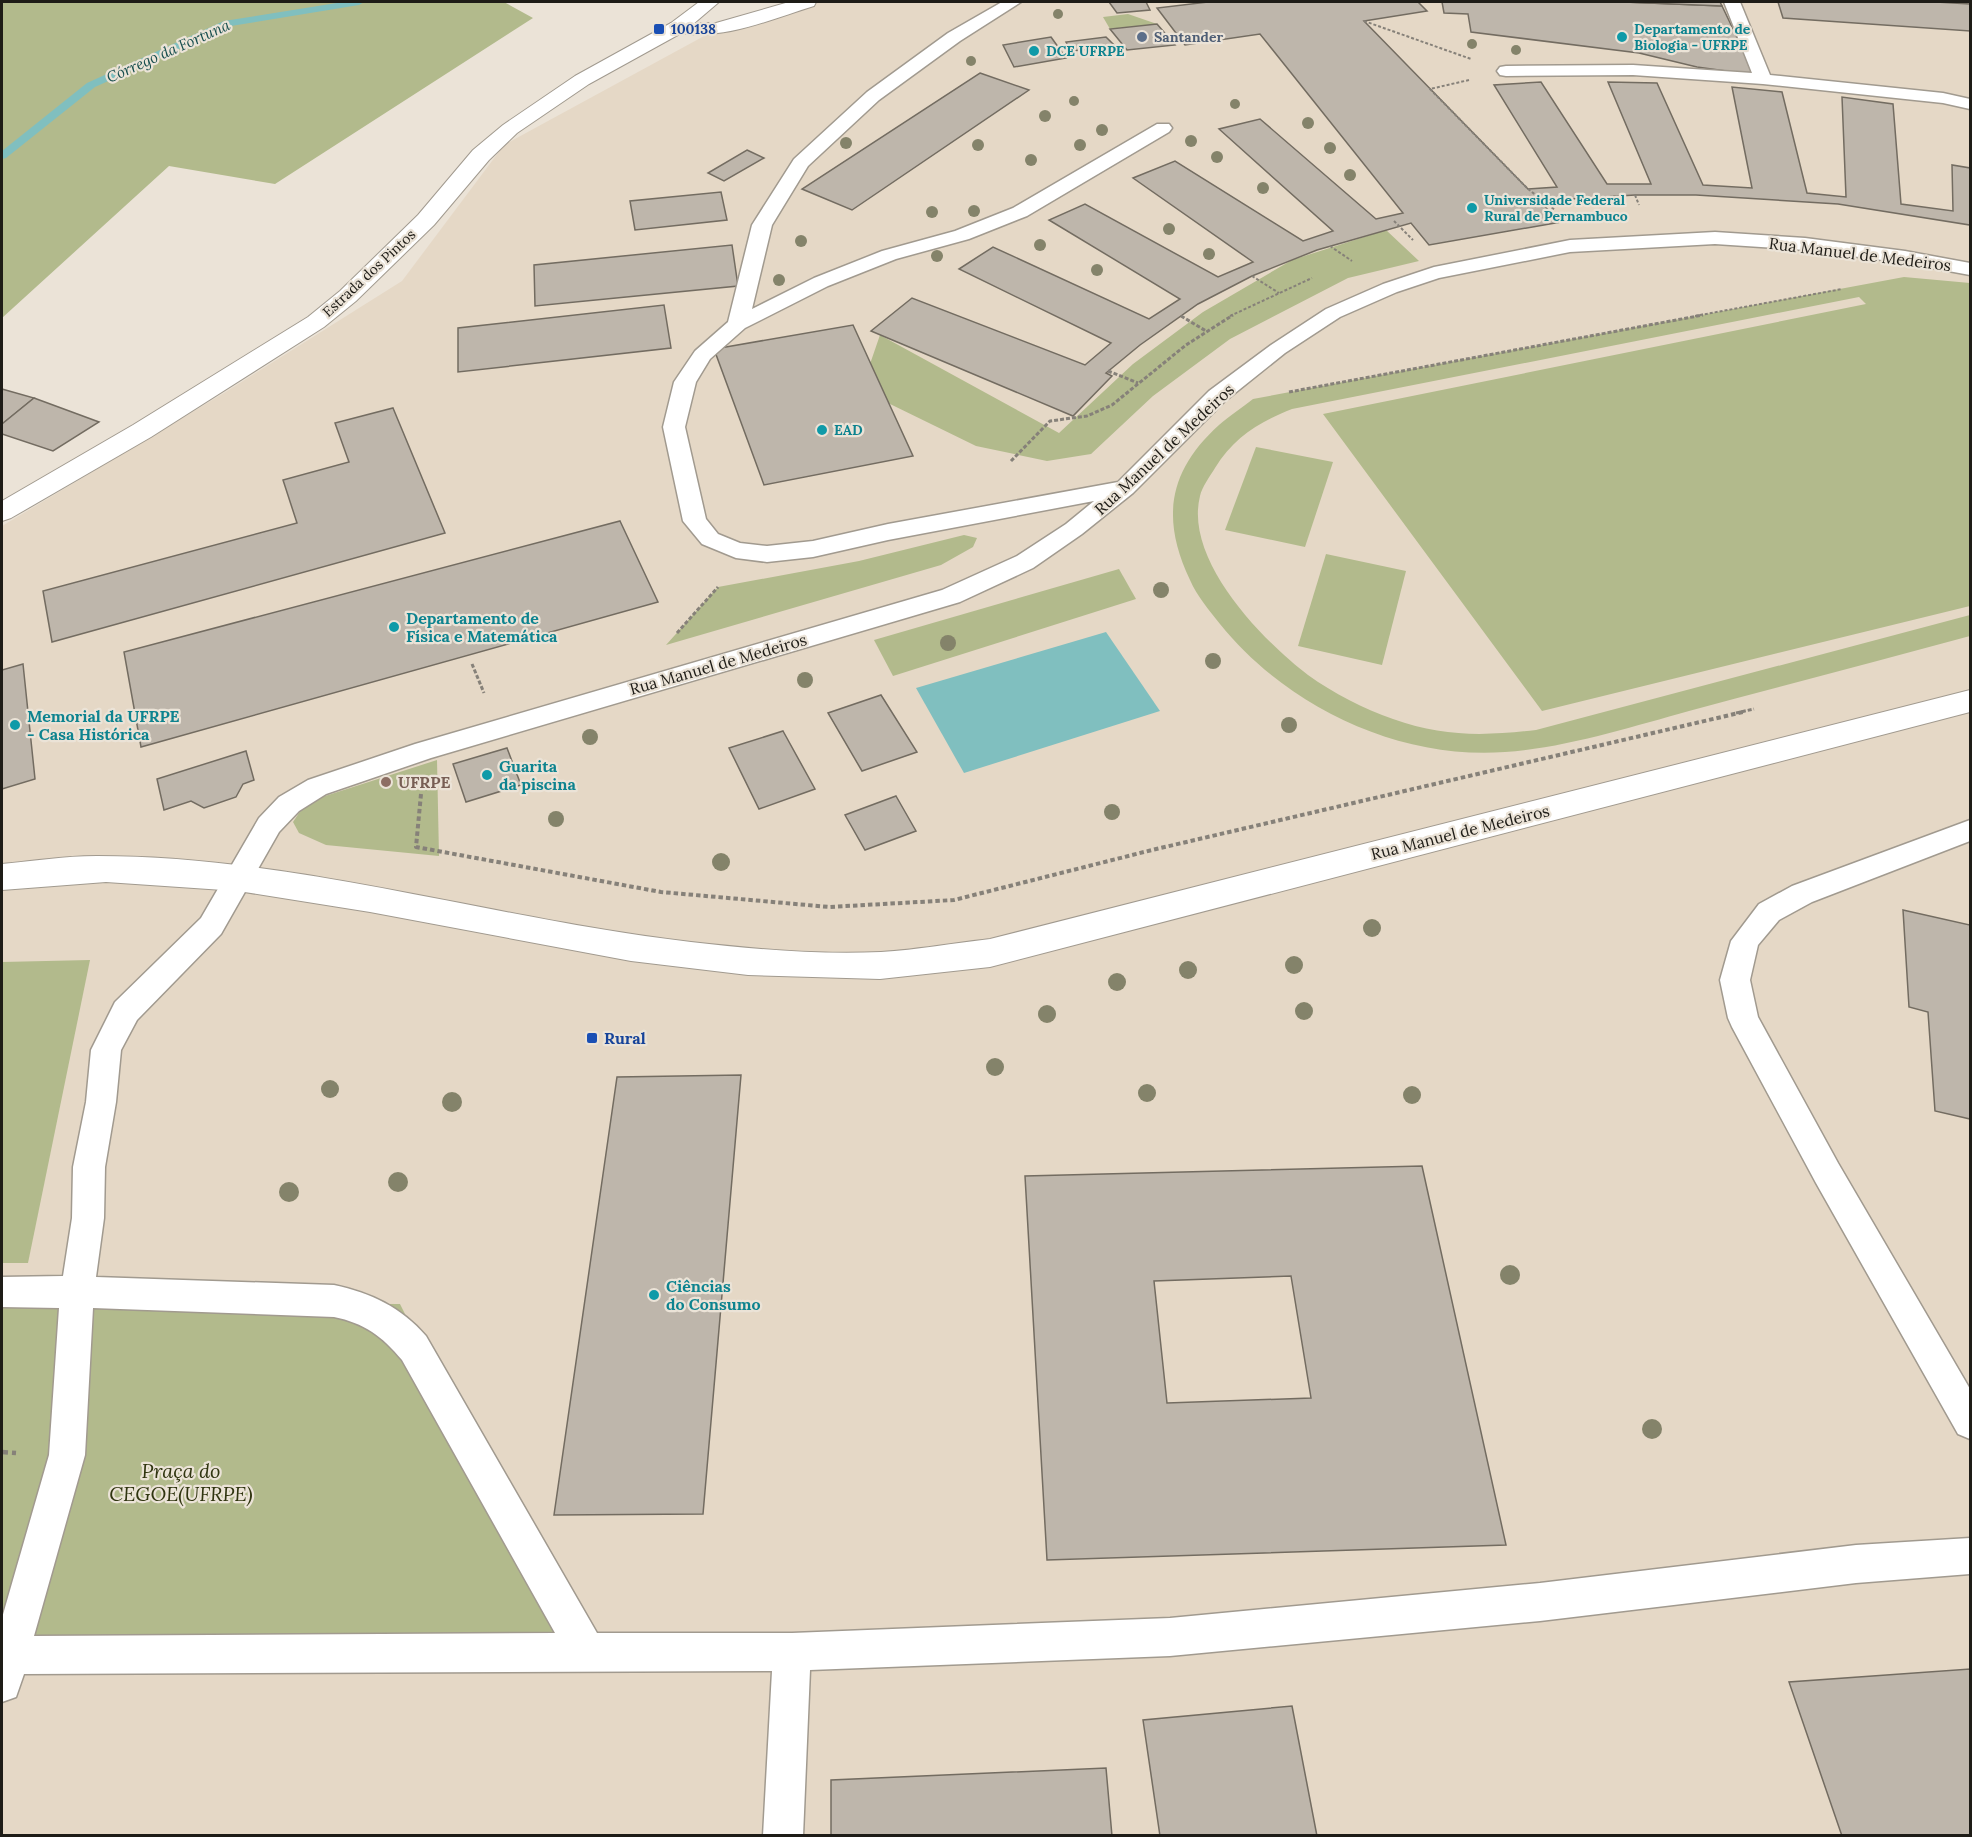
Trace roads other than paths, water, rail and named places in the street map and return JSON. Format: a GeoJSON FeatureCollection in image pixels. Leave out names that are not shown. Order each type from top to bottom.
{"type":"FeatureCollection","features":[{"type":"Feature","properties":{"kind":"main road","name":"Estrada dos Pintos"},"geometry":{"type":"LineString","coordinates":[[2,512],[142,431],[316,322],[348,296],[426,220],[481,155],[510,129],[582,80],[678,27],[710,2]]}},
{"type":"Feature","properties":{"kind":"main road"},"geometry":{"type":"LineString","coordinates":[[678,27],[717,29],[807,2]]}},
{"type":"Feature","properties":{"kind":"main road","name":"Rua Manuel de Medeiros"},"geometry":{"type":"LineString","coordinates":[[2,878],[104,869],[177,872],[389,903],[632,948],[741,960],[867,966],[990,953],[1971,701]]}},
{"type":"Feature","properties":{"kind":"lane"},"geometry":{"type":"LineString","coordinates":[[738,324],[762,225],[801,163],[873,96],[954,38],[1013,2]]}},
{"type":"Feature","properties":{"kind":"lane"},"geometry":{"type":"LineString","coordinates":[[1732,2],[1763,79]]}},
{"type":"Feature","properties":{"kind":"lane"},"geometry":{"type":"LineString","coordinates":[[1506,71],[1634,70],[1763,79],[1814,90],[1943,98],[1971,104]]}},
{"type":"Feature","properties":{"kind":"lane"},"geometry":{"type":"LineString","coordinates":[[1125,488],[888,532],[813,549],[767,554],[736,550],[710,539],[694,521],[674,428],[685,382],[702,355],[738,324],[821,282],[890,255],[962,235],[1020,212],[1163,129]]}},
{"type":"Feature","properties":{"kind":"lane","name":"Rua Manuel de Medeiros"},"geometry":{"type":"LineString","coordinates":[[236,879],[269,825],[289,804],[317,787],[442,745],[951,596],[1025,562],[1074,529],[1125,488],[1217,396],[1278,350],[1333,313],[1437,270],[1570,246],[1715,238],[1805,244],[1905,257],[1971,269]]}},
{"type":"Feature","properties":{"kind":"lane"},"geometry":{"type":"LineString","coordinates":[[1971,830],[1802,894],[1769,912],[1745,942],[1735,980],[1743,1018],[1827,1173],[1971,1422]]}},
{"type":"Feature","properties":{"kind":"lane"},"geometry":{"type":"LineString","coordinates":[[236,879],[211,926],[126,1011],[106,1050],[101,1102],[89,1167],[88,1218],[77,1292],[67,1455],[4,1664],[587,1652],[792,1652],[1170,1637],[1540,1602],[1856,1564],[1971,1556]]}},
{"type":"Feature","properties":{"kind":"lane"},"geometry":{"type":"LineString","coordinates":[[2,1292],[77,1292],[334,1301],[359,1306],[384,1318],[401,1331],[414,1348],[587,1652]]}},
{"type":"Feature","properties":{"kind":"lane"},"geometry":{"type":"LineString","coordinates":[[783,1836],[792,1652]]}},
{"type":"Feature","properties":{"kind":"water"},"geometry":{"type":"Polygon","coordinates":[[[1106,632],[1160,711],[964,773],[916,688],[1106,632]]]}},
{"type":"Feature","properties":{"kind":"waterway","name":"Córrego da Fortuna"},"geometry":{"type":"LineString","coordinates":[[2,156],[91,85],[228,23],[359,2]]}},
{"type":"Feature","properties":{"kind":"place","name":"100138"},"geometry":{"type":"Point","coordinates":[659,29]}},
{"type":"Feature","properties":{"kind":"place","name":"Santander"},"geometry":{"type":"Point","coordinates":[1142,37]}},
{"type":"Feature","properties":{"kind":"place","name":"Departamento de Biologia - UFRPE"},"geometry":{"type":"Point","coordinates":[1622,37]}},
{"type":"Feature","properties":{"kind":"place","name":"DCE UFRPE"},"geometry":{"type":"Point","coordinates":[1034,51]}},
{"type":"Feature","properties":{"kind":"place","name":"Universidade Federal Rural de Pernambuco"},"geometry":{"type":"Point","coordinates":[1472,208]}},
{"type":"Feature","properties":{"kind":"place","name":"EAD"},"geometry":{"type":"Point","coordinates":[822,430]}},
{"type":"Feature","properties":{"kind":"place","name":"Departamento de Física e Matemática"},"geometry":{"type":"Point","coordinates":[394,627]}},
{"type":"Feature","properties":{"kind":"place","name":"Memorial da UFRPE - Casa Histórica"},"geometry":{"type":"Point","coordinates":[15,725]}},
{"type":"Feature","properties":{"kind":"place","name":"Guarita da piscina"},"geometry":{"type":"Point","coordinates":[487,775]}},
{"type":"Feature","properties":{"kind":"place","name":"UFRPE"},"geometry":{"type":"Point","coordinates":[386,782]}},
{"type":"Feature","properties":{"kind":"place","name":"Rural"},"geometry":{"type":"Point","coordinates":[592,1038]}},
{"type":"Feature","properties":{"kind":"place","name":"Ciências do Consumo"},"geometry":{"type":"Point","coordinates":[654,1295]}},
{"type":"Feature","properties":{"kind":"park label","name":"Praça do CEGOE(UFRPE)"},"geometry":{"type":"Point","coordinates":[181,1482]}}]}
